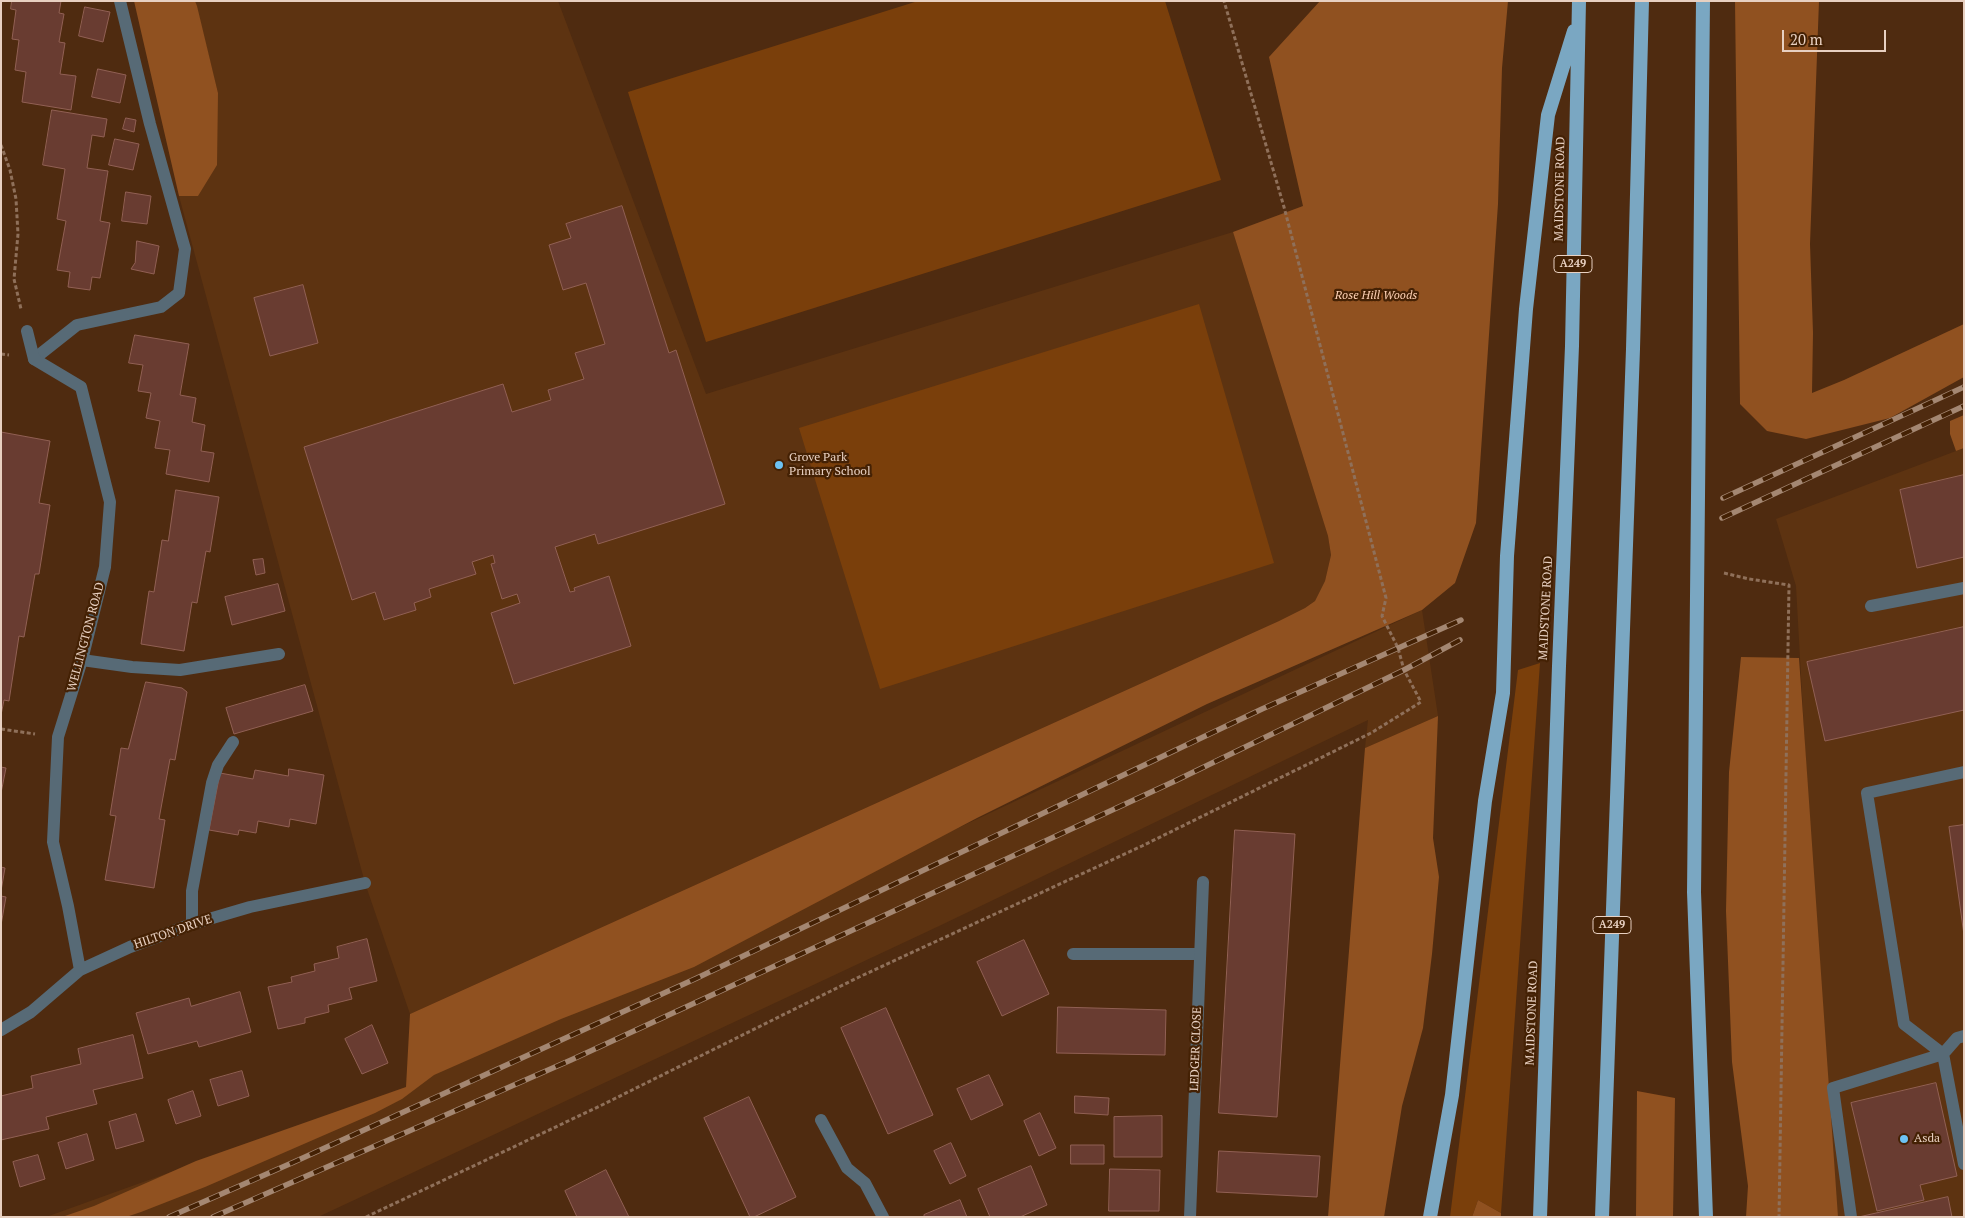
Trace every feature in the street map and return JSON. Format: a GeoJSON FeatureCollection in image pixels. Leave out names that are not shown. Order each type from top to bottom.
{"type":"FeatureCollection","features":[{"type":"Feature","properties":{"kind":"highway","name":"A249"},"geometry":{"type":"LineString","coordinates":[[1602,1217],[1642,1]]}},
{"type":"Feature","properties":{"kind":"highway"},"geometry":{"type":"LineString","coordinates":[[1703,1],[1694,892],[1706,1217]]}},
{"type":"Feature","properties":{"kind":"highway"},"geometry":{"type":"LineString","coordinates":[[1430,1217],[1452,1095],[1485,801],[1502,693],[1507,556],[1526,309],[1548,115],[1579,8]]}},
{"type":"Feature","properties":{"kind":"highway","name":"MAIDSTONE ROAD"},"geometry":{"type":"LineString","coordinates":[[1540,1217],[1559,666],[1566,528],[1579,8]]}},
{"type":"Feature","properties":{"kind":"street"},"geometry":{"type":"LineString","coordinates":[[28,331],[34,358],[77,326],[162,307],[179,293],[184,249],[150,124],[120,1]]}},
{"type":"Feature","properties":{"kind":"street","name":"WELLINGTON ROAD"},"geometry":{"type":"LineString","coordinates":[[34,358],[81,387],[110,502],[105,567],[82,660],[58,737],[53,842],[80,970]]}},
{"type":"Feature","properties":{"kind":"street"},"geometry":{"type":"LineString","coordinates":[[1871,606],[1964,588]]}},
{"type":"Feature","properties":{"kind":"street"},"geometry":{"type":"LineString","coordinates":[[82,660],[132,668],[180,670],[279,654]]}},
{"type":"Feature","properties":{"kind":"street"},"geometry":{"type":"LineString","coordinates":[[192,924],[192,891],[212,783],[218,765],[233,742]]}},
{"type":"Feature","properties":{"kind":"street"},"geometry":{"type":"LineString","coordinates":[[1964,772],[1867,793],[1904,1024],[1942,1054],[1964,1164]]}},
{"type":"Feature","properties":{"kind":"street","name":"LEDGER CLOSE"},"geometry":{"type":"LineString","coordinates":[[1190,1217],[1203,882]]}},
{"type":"Feature","properties":{"kind":"street","name":"HILTON DRIVE"},"geometry":{"type":"LineString","coordinates":[[1,1030],[30,1012],[80,970],[130,947],[192,924],[250,907],[365,883]]}},
{"type":"Feature","properties":{"kind":"street"},"geometry":{"type":"LineString","coordinates":[[1073,954],[1200,954]]}},
{"type":"Feature","properties":{"kind":"street"},"geometry":{"type":"LineString","coordinates":[[1851,1217],[1833,1088],[1942,1054],[1957,1038],[1964,1036]]}},
{"type":"Feature","properties":{"kind":"street"},"geometry":{"type":"LineString","coordinates":[[821,1120],[847,1168],[865,1183],[883,1217]]}},
{"type":"Feature","properties":{"kind":"path"},"geometry":{"type":"LineString","coordinates":[[366,1217],[604,1104],[859,977],[1142,846],[1371,733],[1421,702],[1404,670],[1398,648],[1382,616],[1386,598],[1284,207],[1224,1]]}},
{"type":"Feature","properties":{"kind":"path"},"geometry":{"type":"LineString","coordinates":[[1,145],[10,170],[16,199],[18,234],[14,279],[23,314]]}},
{"type":"Feature","properties":{"kind":"path"},"geometry":{"type":"LineString","coordinates":[[1724,573],[1789,585],[1779,1217]]}},
{"type":"Feature","properties":{"kind":"path"},"geometry":{"type":"LineString","coordinates":[[1,729],[58,737]]}},
{"type":"Feature","properties":{"kind":"shaded area","name":"Grove Park Primary School"},"geometry":{"type":"Polygon","coordinates":[[[195,1],[558,1],[706,394],[1233,232],[1328,536],[1331,555],[1325,581],[1315,601],[1279,621],[410,1014],[365,883],[179,196],[198,196],[218,93],[195,1]]]}},
{"type":"Feature","properties":{"kind":"shaded area"},"geometry":{"type":"Polygon","coordinates":[[[918,1],[1165,1],[1221,180],[706,342],[628,92],[918,1]]]}},
{"type":"Feature","properties":{"kind":"shaded area"},"geometry":{"type":"Polygon","coordinates":[[[1199,304],[1274,563],[880,689],[799,428],[1199,304]]]}},
{"type":"Feature","properties":{"kind":"shaded area"},"geometry":{"type":"Polygon","coordinates":[[[1964,448],[1964,1217],[1831,1217],[1796,586],[1776,519],[1964,448]]]}},
{"type":"Feature","properties":{"kind":"shaded area"},"geometry":{"type":"Polygon","coordinates":[[[1422,610],[1438,716],[1365,748],[1368,720],[937,927],[318,1217],[46,1217],[407,1087],[1422,610]]]}},
{"type":"Feature","properties":{"kind":"shaded area"},"geometry":{"type":"Polygon","coordinates":[[[1540,663],[1501,1213],[1478,1200],[1472,1217],[1450,1217],[1518,670],[1540,663]]]}},
{"type":"Feature","properties":{"kind":"green space"},"geometry":{"type":"Polygon","coordinates":[[[134,1],[195,1],[197,6],[218,93],[217,165],[198,196],[179,196],[134,1]]]}},
{"type":"Feature","properties":{"kind":"green space","name":"Rose Hill Woods"},"geometry":{"type":"Polygon","coordinates":[[[1320,1],[1508,1],[1502,68],[1498,204],[1476,523],[1455,583],[1422,610],[1207,704],[977,818],[694,967],[561,1019],[434,1075],[402,1099],[375,1113],[205,1187],[126,1217],[62,1217],[94,1206],[196,1161],[406,1087],[410,1014],[1279,621],[1315,601],[1325,581],[1331,555],[1328,536],[1233,232],[1303,206],[1269,57],[1320,1]]]}},
{"type":"Feature","properties":{"kind":"green space"},"geometry":{"type":"Polygon","coordinates":[[[1735,1],[1819,1],[1810,244],[1813,333],[1812,393],[1964,324],[1964,377],[1890,418],[1806,439],[1767,431],[1740,404],[1735,1]]]}},
{"type":"Feature","properties":{"kind":"green space"},"geometry":{"type":"Polygon","coordinates":[[[1964,415],[1964,448],[1956,451],[1950,434],[1950,421],[1964,415]]]}},
{"type":"Feature","properties":{"kind":"green space"},"geometry":{"type":"Polygon","coordinates":[[[1741,657],[1799,658],[1838,1217],[1746,1217],[1748,1186],[1732,1062],[1726,911],[1729,772],[1741,657]]]}},
{"type":"Feature","properties":{"kind":"green space"},"geometry":{"type":"Polygon","coordinates":[[[1438,716],[1433,838],[1439,877],[1432,954],[1423,1028],[1402,1106],[1384,1217],[1328,1217],[1365,748],[1438,716]]]}},
{"type":"Feature","properties":{"kind":"green space"},"geometry":{"type":"Polygon","coordinates":[[[1637,1091],[1675,1098],[1673,1217],[1636,1217],[1637,1091]]]}},
{"type":"Feature","properties":{"kind":"green space"},"geometry":{"type":"Polygon","coordinates":[[[1478,1200],[1501,1213],[1501,1217],[1472,1217],[1478,1200]]]}},
{"type":"Feature","properties":{"kind":"building"},"geometry":{"type":"Polygon","coordinates":[[[12,1],[61,1],[59,13],[64,14],[59,42],[65,43],[60,74],[76,76],[71,110],[22,102],[26,72],[15,70],[19,40],[12,39],[16,10],[11,9],[12,1]]]}},
{"type":"Feature","properties":{"kind":"building"},"geometry":{"type":"Polygon","coordinates":[[[85,7],[110,12],[103,42],[79,36],[85,7]]]}},
{"type":"Feature","properties":{"kind":"building"},"geometry":{"type":"Polygon","coordinates":[[[98,69],[126,75],[120,103],[92,97],[98,69]]]}},
{"type":"Feature","properties":{"kind":"building"},"geometry":{"type":"Polygon","coordinates":[[[52,110],[107,119],[104,137],[92,135],[87,168],[108,171],[100,221],[110,223],[100,278],[92,277],[90,290],[68,287],[70,272],[57,270],[66,221],[57,219],[65,169],[43,165],[52,110]]]}},
{"type":"Feature","properties":{"kind":"building"},"geometry":{"type":"Polygon","coordinates":[[[126,118],[136,120],[134,132],[123,129],[126,118]]]}},
{"type":"Feature","properties":{"kind":"building"},"geometry":{"type":"Polygon","coordinates":[[[115,139],[139,144],[133,170],[109,165],[115,139]]]}},
{"type":"Feature","properties":{"kind":"building"},"geometry":{"type":"Polygon","coordinates":[[[126,192],[151,196],[147,224],[122,221],[126,192]]]}},
{"type":"Feature","properties":{"kind":"building"},"geometry":{"type":"Polygon","coordinates":[[[622,206],[669,353],[676,350],[725,504],[598,544],[595,534],[555,547],[570,592],[575,591],[574,588],[609,576],[631,646],[514,684],[491,613],[520,603],[517,594],[502,599],[491,564],[495,563],[493,555],[472,562],[476,574],[429,589],[431,597],[414,603],[416,610],[384,620],[375,592],[352,600],[304,447],[503,384],[512,412],[551,400],[548,390],[584,379],[575,353],[605,344],[586,283],[563,290],[549,245],[571,238],[566,224],[622,206]]]}},
{"type":"Feature","properties":{"kind":"building"},"geometry":{"type":"Polygon","coordinates":[[[137,241],[159,246],[154,274],[131,269],[135,263],[137,241]]]}},
{"type":"Feature","properties":{"kind":"building"},"geometry":{"type":"Polygon","coordinates":[[[303,285],[318,343],[270,356],[254,298],[303,285]]]}},
{"type":"Feature","properties":{"kind":"building"},"geometry":{"type":"Polygon","coordinates":[[[135,335],[189,344],[180,395],[196,398],[192,422],[205,425],[201,451],[214,453],[209,482],[166,474],[170,450],[155,448],[160,421],[146,418],[151,393],[138,391],[143,365],[129,363],[135,335]]]}},
{"type":"Feature","properties":{"kind":"building"},"geometry":{"type":"Polygon","coordinates":[[[1,432],[50,441],[39,503],[50,505],[39,574],[35,574],[24,637],[19,636],[9,701],[4,700],[1,715],[1,432]]]}},
{"type":"Feature","properties":{"kind":"building"},"geometry":{"type":"Polygon","coordinates":[[[1964,475],[1964,557],[1917,568],[1900,490],[1964,475]]]}},
{"type":"Feature","properties":{"kind":"building"},"geometry":{"type":"Polygon","coordinates":[[[176,490],[219,497],[210,552],[206,551],[197,603],[192,602],[184,651],[141,644],[149,591],[154,592],[162,540],[168,541],[176,490]]]}},
{"type":"Feature","properties":{"kind":"building"},"geometry":{"type":"Polygon","coordinates":[[[263,559],[265,573],[256,575],[253,560],[263,559]]]}},
{"type":"Feature","properties":{"kind":"building"},"geometry":{"type":"Polygon","coordinates":[[[278,584],[285,611],[232,625],[225,597],[278,584]]]}},
{"type":"Feature","properties":{"kind":"building"},"geometry":{"type":"Polygon","coordinates":[[[1964,627],[1964,710],[1825,741],[1807,662],[1964,627]]]}},
{"type":"Feature","properties":{"kind":"building"},"geometry":{"type":"Polygon","coordinates":[[[146,682],[182,688],[187,692],[175,760],[170,759],[159,819],[165,820],[154,888],[105,880],[116,816],[110,815],[121,748],[128,749],[146,682]]]}},
{"type":"Feature","properties":{"kind":"building"},"geometry":{"type":"Polygon","coordinates":[[[305,685],[313,711],[234,734],[226,708],[305,685]]]}},
{"type":"Feature","properties":{"kind":"building"},"geometry":{"type":"Polygon","coordinates":[[[1,767],[6,768],[1,793],[1,767]]]}},
{"type":"Feature","properties":{"kind":"building"},"geometry":{"type":"Polygon","coordinates":[[[289,769],[324,775],[316,824],[290,819],[289,827],[258,821],[256,833],[239,830],[238,835],[209,830],[220,773],[253,779],[255,770],[288,776],[289,769]]]}},
{"type":"Feature","properties":{"kind":"building"},"geometry":{"type":"Polygon","coordinates":[[[1964,825],[1964,935],[1949,827],[1964,825]]]}},
{"type":"Feature","properties":{"kind":"building"},"geometry":{"type":"Polygon","coordinates":[[[1235,830],[1295,834],[1277,1117],[1219,1113],[1235,830]]]}},
{"type":"Feature","properties":{"kind":"building"},"geometry":{"type":"Polygon","coordinates":[[[1,867],[5,868],[1,891],[1,867]]]}},
{"type":"Feature","properties":{"kind":"building"},"geometry":{"type":"Polygon","coordinates":[[[1,896],[6,897],[1,925],[1,896]]]}},
{"type":"Feature","properties":{"kind":"building"},"geometry":{"type":"Polygon","coordinates":[[[367,939],[377,981],[349,988],[352,999],[328,1005],[329,1012],[305,1018],[305,1023],[278,1029],[268,987],[292,982],[291,977],[315,971],[314,964],[339,958],[337,947],[367,939]]]}},
{"type":"Feature","properties":{"kind":"building"},"geometry":{"type":"Polygon","coordinates":[[[1024,940],[1049,994],[1002,1016],[977,962],[1024,940]]]}},
{"type":"Feature","properties":{"kind":"building"},"geometry":{"type":"Polygon","coordinates":[[[240,992],[251,1032],[199,1047],[197,1041],[148,1054],[136,1013],[189,998],[191,1006],[240,992]]]}},
{"type":"Feature","properties":{"kind":"building"},"geometry":{"type":"Polygon","coordinates":[[[1058,1007],[1166,1010],[1165,1055],[1057,1053],[1058,1007]]]}},
{"type":"Feature","properties":{"kind":"building"},"geometry":{"type":"Polygon","coordinates":[[[886,1008],[933,1115],[888,1134],[841,1028],[886,1008]]]}},
{"type":"Feature","properties":{"kind":"building"},"geometry":{"type":"Polygon","coordinates":[[[372,1025],[388,1063],[362,1074],[345,1039],[372,1025]]]}},
{"type":"Feature","properties":{"kind":"building"},"geometry":{"type":"Polygon","coordinates":[[[133,1035],[143,1078],[93,1090],[97,1104],[46,1117],[49,1129],[1,1140],[1,1096],[33,1088],[31,1076],[81,1064],[78,1049],[133,1035]]]}},
{"type":"Feature","properties":{"kind":"building"},"geometry":{"type":"Polygon","coordinates":[[[242,1071],[249,1096],[218,1106],[210,1080],[242,1071]]]}},
{"type":"Feature","properties":{"kind":"building"},"geometry":{"type":"Polygon","coordinates":[[[989,1075],[1003,1105],[971,1120],[957,1089],[989,1075]]]}},
{"type":"Feature","properties":{"kind":"building","name":"Asda"},"geometry":{"type":"Polygon","coordinates":[[[1936,1083],[1957,1176],[1920,1185],[1924,1200],[1877,1211],[1851,1103],[1936,1083]]]}},
{"type":"Feature","properties":{"kind":"building"},"geometry":{"type":"Polygon","coordinates":[[[193,1091],[201,1116],[176,1124],[168,1100],[193,1091]]]}},
{"type":"Feature","properties":{"kind":"building"},"geometry":{"type":"Polygon","coordinates":[[[1075,1096],[1109,1098],[1108,1115],[1075,1113],[1075,1096]]]}},
{"type":"Feature","properties":{"kind":"building"},"geometry":{"type":"Polygon","coordinates":[[[749,1097],[796,1197],[754,1217],[750,1217],[704,1118],[749,1097]]]}},
{"type":"Feature","properties":{"kind":"building"},"geometry":{"type":"Polygon","coordinates":[[[1040,1113],[1056,1148],[1039,1156],[1024,1121],[1040,1113]]]}},
{"type":"Feature","properties":{"kind":"building"},"geometry":{"type":"Polygon","coordinates":[[[136,1114],[144,1141],[116,1149],[109,1122],[136,1114]]]}},
{"type":"Feature","properties":{"kind":"building"},"geometry":{"type":"Polygon","coordinates":[[[1162,1116],[1162,1157],[1114,1157],[1114,1117],[1162,1116]]]}},
{"type":"Feature","properties":{"kind":"building"},"geometry":{"type":"Polygon","coordinates":[[[87,1134],[94,1160],[66,1169],[58,1143],[87,1134]]]}},
{"type":"Feature","properties":{"kind":"building"},"geometry":{"type":"Polygon","coordinates":[[[951,1143],[966,1176],[950,1184],[934,1151],[951,1143]]]}},
{"type":"Feature","properties":{"kind":"building"},"geometry":{"type":"Polygon","coordinates":[[[1071,1145],[1104,1145],[1104,1164],[1071,1164],[1071,1145]]]}},
{"type":"Feature","properties":{"kind":"building"},"geometry":{"type":"Polygon","coordinates":[[[1219,1151],[1320,1156],[1317,1197],[1217,1192],[1219,1151]]]}},
{"type":"Feature","properties":{"kind":"building"},"geometry":{"type":"Polygon","coordinates":[[[38,1155],[45,1179],[20,1187],[13,1162],[38,1155]]]}},
{"type":"Feature","properties":{"kind":"building"},"geometry":{"type":"Polygon","coordinates":[[[1031,1166],[1047,1205],[1020,1217],[990,1217],[978,1189],[1031,1166]]]}},
{"type":"Feature","properties":{"kind":"building"},"geometry":{"type":"Polygon","coordinates":[[[1110,1169],[1160,1170],[1159,1211],[1109,1211],[1110,1169]]]}},
{"type":"Feature","properties":{"kind":"building"},"geometry":{"type":"Polygon","coordinates":[[[606,1170],[629,1217],[577,1217],[565,1191],[606,1170]]]}},
{"type":"Feature","properties":{"kind":"building"},"geometry":{"type":"Polygon","coordinates":[[[1948,1197],[1952,1217],[1859,1217],[1948,1197]]]}},
{"type":"Feature","properties":{"kind":"building"},"geometry":{"type":"Polygon","coordinates":[[[960,1200],[967,1217],[924,1217],[924,1215],[960,1200]]]}},
{"type":"Feature","properties":{"kind":"railway"},"geometry":{"type":"LineString","coordinates":[[1723,498],[1964,387]]}},
{"type":"Feature","properties":{"kind":"railway"},"geometry":{"type":"LineString","coordinates":[[1722,518],[1964,406]]}},
{"type":"Feature","properties":{"kind":"railway"},"geometry":{"type":"LineString","coordinates":[[169,1217],[697,978],[1262,709],[1461,620]]}},
{"type":"Feature","properties":{"kind":"railway"},"geometry":{"type":"LineString","coordinates":[[213,1217],[571,1060],[1175,781],[1404,670],[1460,640]]}},
{"type":"Feature","properties":{"kind":"place","name":"Grove Park Primary School"},"geometry":{"type":"Point","coordinates":[779,465]}},
{"type":"Feature","properties":{"kind":"place","name":"Asda"},"geometry":{"type":"Point","coordinates":[1904,1139]}}]}
